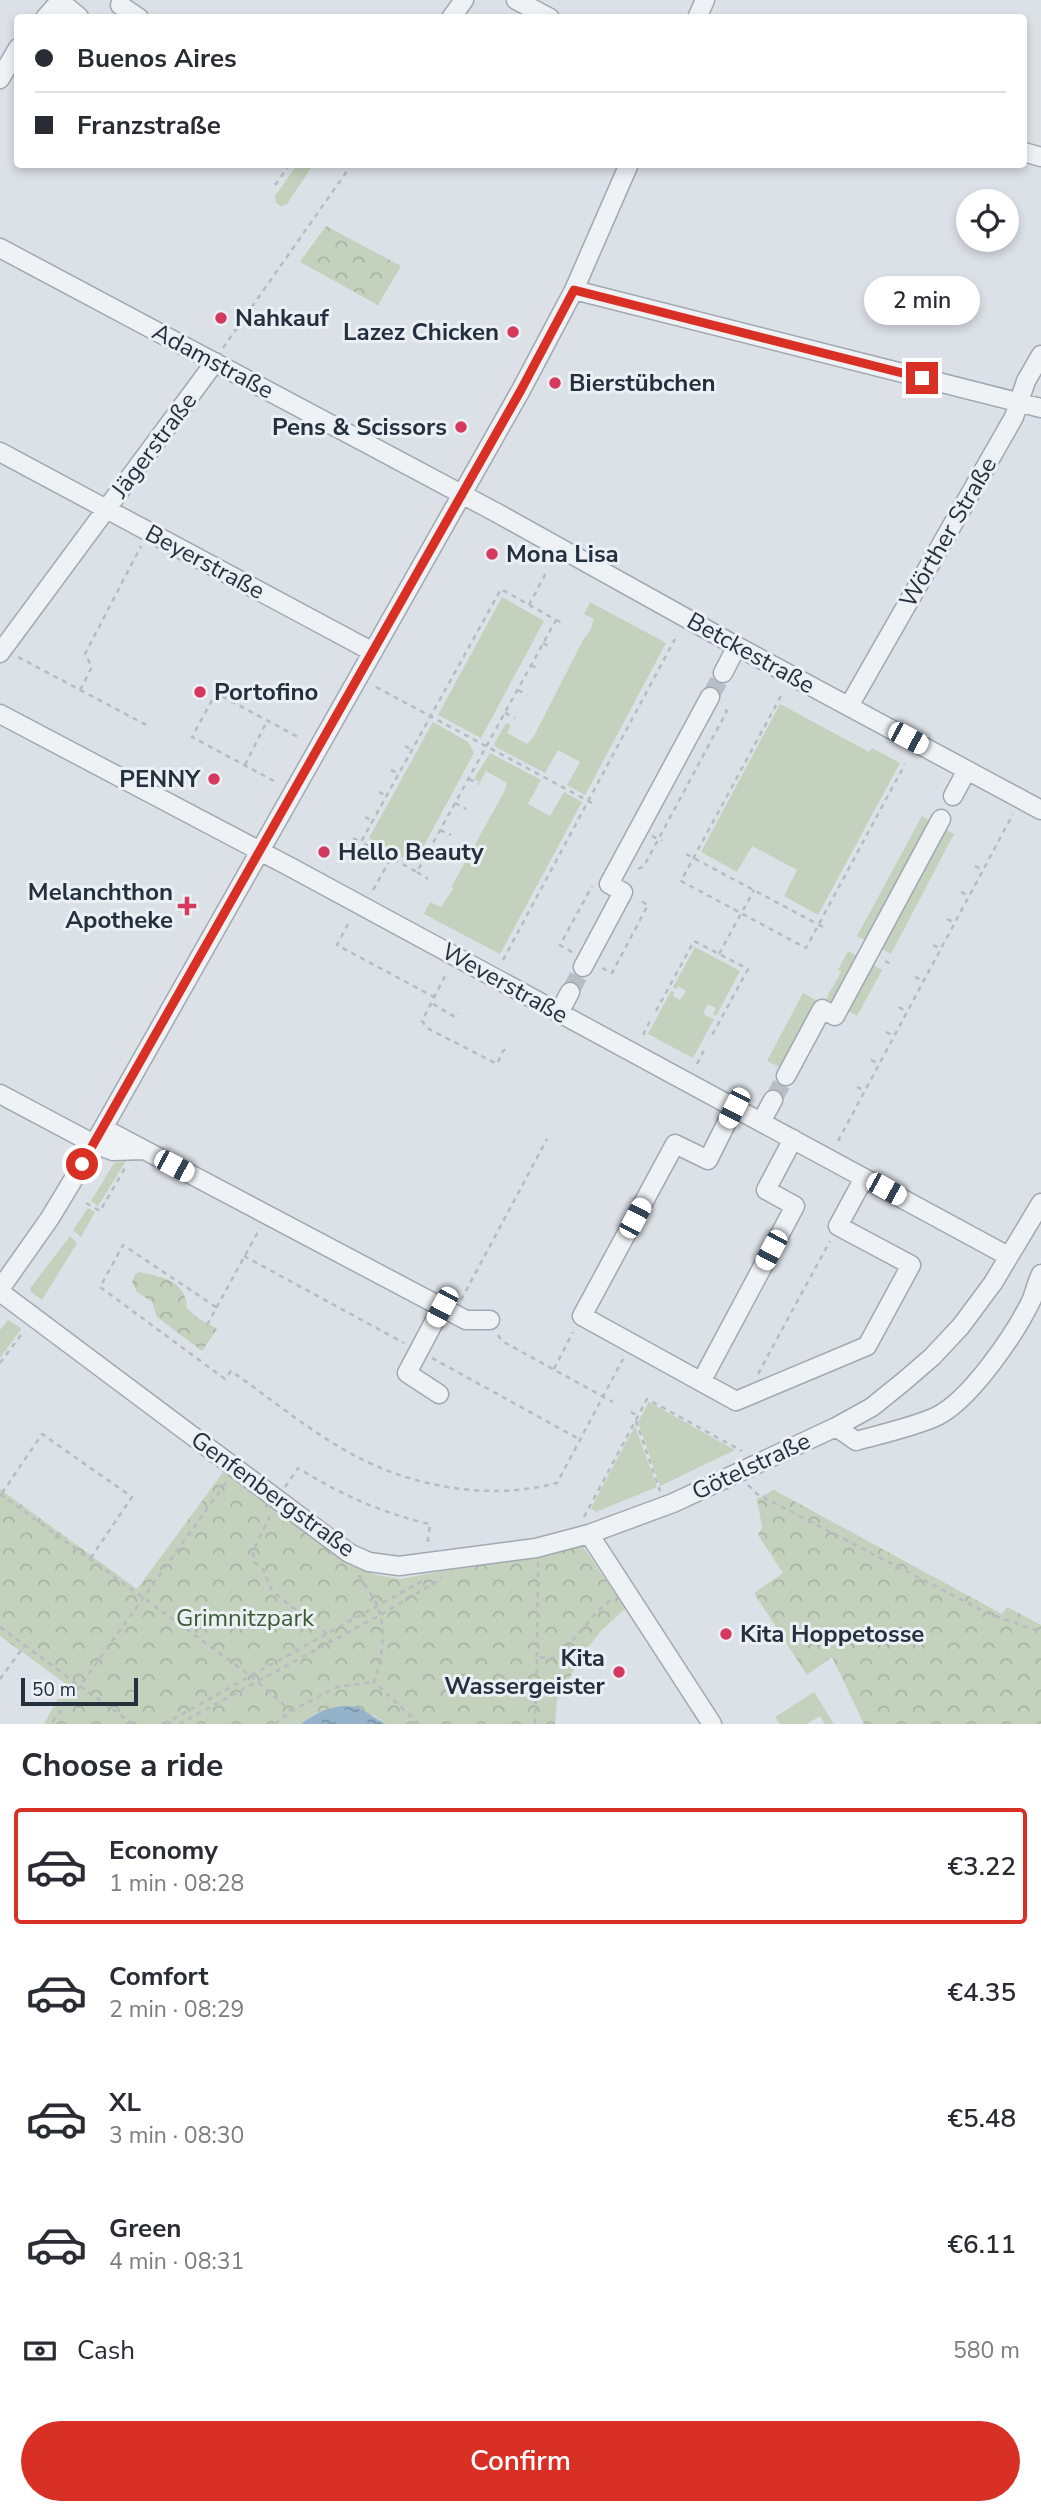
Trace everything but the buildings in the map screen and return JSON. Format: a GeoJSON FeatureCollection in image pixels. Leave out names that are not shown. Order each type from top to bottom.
{"type":"FeatureCollection","features":[{"type":"Feature","properties":{"kind":"street"},"geometry":{"type":"LineString","coordinates":[[516,0],[542,14]]}},
{"type":"Feature","properties":{"kind":"street"},"geometry":{"type":"LineString","coordinates":[[49,14],[61,1],[76,14]]}},
{"type":"Feature","properties":{"kind":"street"},"geometry":{"type":"LineString","coordinates":[[120,5],[133,14]]}},
{"type":"Feature","properties":{"kind":"street"},"geometry":{"type":"LineString","coordinates":[[0,79],[10,50]]}},
{"type":"Feature","properties":{"kind":"street"},"geometry":{"type":"LineString","coordinates":[[0,1290],[50,1218],[94,1144],[462,494],[574,290],[627,168]]}},
{"type":"Feature","properties":{"kind":"street","name":"Adamstraße"},"geometry":{"type":"LineString","coordinates":[[0,248],[462,494]]}},
{"type":"Feature","properties":{"kind":"street"},"geometry":{"type":"LineString","coordinates":[[574,290],[1041,408]]}},
{"type":"Feature","properties":{"kind":"street","name":"Wörther Straße"},"geometry":{"type":"LineString","coordinates":[[849,706],[1014,417],[1026,381],[1041,355]]}},
{"type":"Feature","properties":{"kind":"street","name":"Jägerstraße"},"geometry":{"type":"LineString","coordinates":[[6,653],[106,509],[215,362]]}},
{"type":"Feature","properties":{"kind":"street","name":"Beyerstraße"},"geometry":{"type":"LineString","coordinates":[[0,452],[373,652]]}},
{"type":"Feature","properties":{"kind":"street","name":"Betckestraße"},"geometry":{"type":"LineString","coordinates":[[462,494],[1041,810]]}},
{"type":"Feature","properties":{"kind":"street"},"geometry":{"type":"LineString","coordinates":[[723,673],[737,646]]}},
{"type":"Feature","properties":{"kind":"street"},"geometry":{"type":"LineString","coordinates":[[583,967],[624,892],[609,884],[710,697]]}},
{"type":"Feature","properties":{"kind":"street","name":"Weverstraße"},"geometry":{"type":"LineString","coordinates":[[0,714],[260,851],[1008,1256]]}},
{"type":"Feature","properties":{"kind":"street"},"geometry":{"type":"LineString","coordinates":[[953,796],[967,770]]}},
{"type":"Feature","properties":{"kind":"street"},"geometry":{"type":"LineString","coordinates":[[786,1076],[822,1009],[835,1016],[941,819]]}},
{"type":"Feature","properties":{"kind":"street"},"geometry":{"type":"LineString","coordinates":[[559,1013],[570,992]]}},
{"type":"Feature","properties":{"kind":"street"},"geometry":{"type":"LineString","coordinates":[[0,1094],[94,1144],[113,1151],[137,1154]]}},
{"type":"Feature","properties":{"kind":"street"},"geometry":{"type":"LineString","coordinates":[[761,1122],[774,1100]]}},
{"type":"Feature","properties":{"kind":"street"},"geometry":{"type":"LineString","coordinates":[[734,1108],[708,1160],[676,1144],[582,1316],[736,1401],[867,1346],[911,1265],[838,1226],[864,1178]]}},
{"type":"Feature","properties":{"kind":"street"},"geometry":{"type":"LineString","coordinates":[[103,1128],[137,1154],[450,1306],[466,1320],[490,1320]]}},
{"type":"Feature","properties":{"kind":"street"},"geometry":{"type":"LineString","coordinates":[[701,1382],[795,1206],[766,1190],[793,1139]]}},
{"type":"Feature","properties":{"kind":"street","name":"Götelstraße"},"geometry":{"type":"LineString","coordinates":[[585,1528],[673,1503],[836,1427],[872,1407],[932,1357],[961,1326],[993,1283],[1041,1203]]}},
{"type":"Feature","properties":{"kind":"street"},"geometry":{"type":"LineString","coordinates":[[836,1427],[856,1441],[934,1418],[953,1407],[986,1370],[1016,1327],[1032,1299],[1041,1274]]}},
{"type":"Feature","properties":{"kind":"street","name":"Genfenbergstraße"},"geometry":{"type":"LineString","coordinates":[[0,1290],[349,1553],[369,1562],[399,1566],[536,1548],[585,1528]]}},
{"type":"Feature","properties":{"kind":"street"},"geometry":{"type":"LineString","coordinates":[[439,1394],[407,1373],[450,1306]]}},
{"type":"Feature","properties":{"kind":"street"},"geometry":{"type":"LineString","coordinates":[[585,1528],[712,1724]]}},
{"type":"Feature","properties":{"kind":"path"},"geometry":{"type":"LineString","coordinates":[[275,185],[287,168]]}},
{"type":"Feature","properties":{"kind":"path"},"geometry":{"type":"LineString","coordinates":[[215,362],[349,168]]}},
{"type":"Feature","properties":{"kind":"path"},"geometry":{"type":"LineString","coordinates":[[80,690],[92,667],[85,654],[141,545]]}},
{"type":"Feature","properties":{"kind":"path"},"geometry":{"type":"LineString","coordinates":[[529,605],[547,571]]}},
{"type":"Feature","properties":{"kind":"path"},"geometry":{"type":"LineString","coordinates":[[495,586],[564,624]]}},
{"type":"Feature","properties":{"kind":"path"},"geometry":{"type":"LineString","coordinates":[[361,842],[500,589]]}},
{"type":"Feature","properties":{"kind":"path"},"geometry":{"type":"LineString","coordinates":[[487,601],[492,604]]}},
{"type":"Feature","properties":{"kind":"path"},"geometry":{"type":"LineString","coordinates":[[417,873],[556,620]]}},
{"type":"Feature","properties":{"kind":"path"},"geometry":{"type":"LineString","coordinates":[[470,630],[476,633]]}},
{"type":"Feature","properties":{"kind":"path"},"geometry":{"type":"LineString","coordinates":[[503,960],[675,639]]}},
{"type":"Feature","properties":{"kind":"path"},"geometry":{"type":"LineString","coordinates":[[543,643],[552,648]]}},
{"type":"Feature","properties":{"kind":"path"},"geometry":{"type":"LineString","coordinates":[[6,653],[150,727]]}},
{"type":"Feature","properties":{"kind":"path"},"geometry":{"type":"LineString","coordinates":[[456,656],[462,659]]}},
{"type":"Feature","properties":{"kind":"path"},"geometry":{"type":"LineString","coordinates":[[531,665],[540,670]]}},
{"type":"Feature","properties":{"kind":"path"},"geometry":{"type":"LineString","coordinates":[[441,682],[448,685]]}},
{"type":"Feature","properties":{"kind":"path"},"geometry":{"type":"LineString","coordinates":[[376,687],[594,804]]}},
{"type":"Feature","properties":{"kind":"path"},"geometry":{"type":"LineString","coordinates":[[517,690],[527,695]]}},
{"type":"Feature","properties":{"kind":"path"},"geometry":{"type":"LineString","coordinates":[[274,781],[192,737],[216,693],[298,737]]}},
{"type":"Feature","properties":{"kind":"path"},"geometry":{"type":"LineString","coordinates":[[780,696],[681,881],[741,914],[806,948],[905,764]]}},
{"type":"Feature","properties":{"kind":"path"},"geometry":{"type":"LineString","coordinates":[[505,712],[514,718]]}},
{"type":"Feature","properties":{"kind":"path"},"geometry":{"type":"LineString","coordinates":[[244,765],[267,721]]}},
{"type":"Feature","properties":{"kind":"path"},"geometry":{"type":"LineString","coordinates":[[405,746],[412,750]]}},
{"type":"Feature","properties":{"kind":"path"},"geometry":{"type":"LineString","coordinates":[[391,770],[399,774]]}},
{"type":"Feature","properties":{"kind":"path"},"geometry":{"type":"LineString","coordinates":[[468,778],[479,784]]}},
{"type":"Feature","properties":{"kind":"path"},"geometry":{"type":"LineString","coordinates":[[379,792],[387,796]]}},
{"type":"Feature","properties":{"kind":"path"},"geometry":{"type":"LineString","coordinates":[[455,803],[466,809]]}},
{"type":"Feature","properties":{"kind":"path"},"geometry":{"type":"LineString","coordinates":[[838,1140],[1013,814]]}},
{"type":"Feature","properties":{"kind":"path"},"geometry":{"type":"LineString","coordinates":[[365,817],[373,821]]}},
{"type":"Feature","properties":{"kind":"path"},"geometry":{"type":"LineString","coordinates":[[440,830],[452,835]]}},
{"type":"Feature","properties":{"kind":"path"},"geometry":{"type":"LineString","coordinates":[[353,838],[428,879]]}},
{"type":"Feature","properties":{"kind":"path"},"geometry":{"type":"LineString","coordinates":[[426,854],[438,861]]}},
{"type":"Feature","properties":{"kind":"path"},"geometry":{"type":"LineString","coordinates":[[686,854],[823,927]]}},
{"type":"Feature","properties":{"kind":"path"},"geometry":{"type":"LineString","coordinates":[[373,890],[391,858]]}},
{"type":"Feature","properties":{"kind":"path"},"geometry":{"type":"LineString","coordinates":[[637,869],[644,866]]}},
{"type":"Feature","properties":{"kind":"path"},"geometry":{"type":"LineString","coordinates":[[975,866],[983,870]]}},
{"type":"Feature","properties":{"kind":"path"},"geometry":{"type":"LineString","coordinates":[[719,954],[754,890]]}},
{"type":"Feature","properties":{"kind":"path"},"geometry":{"type":"LineString","coordinates":[[961,892],[969,896]]}},
{"type":"Feature","properties":{"kind":"path"},"geometry":{"type":"LineString","coordinates":[[947,919],[955,923]]}},
{"type":"Feature","properties":{"kind":"path"},"geometry":{"type":"LineString","coordinates":[[348,924],[337,945],[434,998]]}},
{"type":"Feature","properties":{"kind":"path"},"geometry":{"type":"LineString","coordinates":[[656,1011],[694,941],[748,969],[710,1040]]}},
{"type":"Feature","properties":{"kind":"path"},"geometry":{"type":"LineString","coordinates":[[933,944],[941,949]]}},
{"type":"Feature","properties":{"kind":"path"},"geometry":{"type":"LineString","coordinates":[[445,976],[422,1021],[427,1028],[497,1064],[503,1051],[509,1047]]}},
{"type":"Feature","properties":{"kind":"path"},"geometry":{"type":"LineString","coordinates":[[915,977],[923,981]]}},
{"type":"Feature","properties":{"kind":"path"},"geometry":{"type":"LineString","coordinates":[[431,1003],[455,1017],[458,1013]]}},
{"type":"Feature","properties":{"kind":"path"},"geometry":{"type":"LineString","coordinates":[[899,1007],[907,1012]]}},
{"type":"Feature","properties":{"kind":"path"},"geometry":{"type":"LineString","coordinates":[[643,1035],[650,1021]]}},
{"type":"Feature","properties":{"kind":"path"},"geometry":{"type":"LineString","coordinates":[[886,1032],[894,1036]]}},
{"type":"Feature","properties":{"kind":"path"},"geometry":{"type":"LineString","coordinates":[[697,1065],[704,1050]]}},
{"type":"Feature","properties":{"kind":"path"},"geometry":{"type":"LineString","coordinates":[[871,1059],[879,1064]]}},
{"type":"Feature","properties":{"kind":"path"},"geometry":{"type":"LineString","coordinates":[[857,1087],[865,1091]]}},
{"type":"Feature","properties":{"kind":"path"},"geometry":{"type":"LineString","coordinates":[[450,1306],[547,1139]]}},
{"type":"Feature","properties":{"kind":"path"},"geometry":{"type":"LineString","coordinates":[[86,1203],[100,1211],[137,1154]]}},
{"type":"Feature","properties":{"kind":"path"},"geometry":{"type":"LineString","coordinates":[[206,1325],[261,1225]]}},
{"type":"Feature","properties":{"kind":"path"},"geometry":{"type":"LineString","coordinates":[[758,1373],[838,1226]]}},
{"type":"Feature","properties":{"kind":"path"},"geometry":{"type":"LineString","coordinates":[[216,1307],[123,1245],[100,1287],[225,1379],[231,1371],[349,1453],[393,1473],[471,1489],[536,1489],[557,1483],[631,1343]]}},
{"type":"Feature","properties":{"kind":"path"},"geometry":{"type":"LineString","coordinates":[[553,1370],[582,1316]]}},
{"type":"Feature","properties":{"kind":"path"},"geometry":{"type":"LineString","coordinates":[[490,1320],[502,1341],[612,1402]]}},
{"type":"Feature","properties":{"kind":"path"},"geometry":{"type":"LineString","coordinates":[[0,1363],[26,1328]]}},
{"type":"Feature","properties":{"kind":"path"},"geometry":{"type":"LineString","coordinates":[[585,1528],[647,1399],[742,1451]]}},
{"type":"Feature","properties":{"kind":"path"},"geometry":{"type":"LineString","coordinates":[[631,1412],[638,1416]]}},
{"type":"Feature","properties":{"kind":"path"},"geometry":{"type":"LineString","coordinates":[[636,1421],[660,1491]]}},
{"type":"Feature","properties":{"kind":"path"},"geometry":{"type":"LineString","coordinates":[[90,1559],[132,1497],[43,1434],[0,1495],[251,1676],[291,1711]]}},
{"type":"Feature","properties":{"kind":"path"},"geometry":{"type":"LineString","coordinates":[[285,1486],[298,1468],[331,1489],[362,1504],[398,1517],[429,1524],[427,1548]]}},
{"type":"Feature","properties":{"kind":"path"},"geometry":{"type":"LineString","coordinates":[[737,1473],[757,1494],[987,1613],[1041,1632]]}},
{"type":"Feature","properties":{"kind":"path"},"geometry":{"type":"LineString","coordinates":[[51,1724],[144,1599],[228,1479]]}},
{"type":"Feature","properties":{"kind":"path"},"geometry":{"type":"LineString","coordinates":[[272,1512],[253,1551],[254,1562],[263,1569],[271,1589],[326,1633],[331,1642]]}},
{"type":"Feature","properties":{"kind":"path"},"geometry":{"type":"LineString","coordinates":[[535,1724],[536,1548]]}},
{"type":"Feature","properties":{"kind":"path"},"geometry":{"type":"LineString","coordinates":[[356,1570],[380,1615],[382,1659],[374,1682]]}},
{"type":"Feature","properties":{"kind":"path"},"geometry":{"type":"LineString","coordinates":[[180,1724],[441,1579],[440,1570]]}},
{"type":"Feature","properties":{"kind":"path"},"geometry":{"type":"LineString","coordinates":[[164,1724],[424,1580],[424,1572]]}},
{"type":"Feature","properties":{"kind":"path"},"geometry":{"type":"LineString","coordinates":[[537,1657],[555,1658],[561,1654],[598,1611],[624,1589]]}},
{"type":"Feature","properties":{"kind":"path"},"geometry":{"type":"LineString","coordinates":[[0,1627],[134,1724]]}},
{"type":"Feature","properties":{"kind":"path"},"geometry":{"type":"LineString","coordinates":[[0,1679],[25,1645]]}},
{"type":"Feature","properties":{"kind":"path"},"geometry":{"type":"LineString","coordinates":[[275,1724],[291,1711],[337,1687],[374,1682]]}},
{"type":"Feature","properties":{"kind":"path"},"geometry":{"type":"LineString","coordinates":[[374,1682],[419,1724]]}},
{"type":"Feature","properties":{"kind":"green space"},"geometry":{"type":"Polygon","coordinates":[[[295,168],[311,168],[287,204],[281,206],[276,203],[275,196],[295,168]]]}},
{"type":"Feature","properties":{"kind":"green space"},"geometry":{"type":"Polygon","coordinates":[[[326,226],[401,266],[378,305],[300,262],[326,226]]]}},
{"type":"Feature","properties":{"kind":"green space"},"geometry":{"type":"Polygon","coordinates":[[[502,597],[544,621],[481,738],[438,715],[502,597]]]}},
{"type":"Feature","properties":{"kind":"green space"},"geometry":{"type":"Polygon","coordinates":[[[590,602],[666,643],[585,795],[567,785],[580,762],[558,750],[545,773],[494,744],[506,723],[511,725],[507,733],[527,744],[534,736],[590,631],[594,619],[584,614],[590,602]]]}},
{"type":"Feature","properties":{"kind":"green space"},"geometry":{"type":"Polygon","coordinates":[[[780,704],[869,752],[872,748],[900,763],[818,915],[784,896],[797,870],[752,846],[737,872],[701,852],[780,704]]]}},
{"type":"Feature","properties":{"kind":"green space"},"geometry":{"type":"Polygon","coordinates":[[[433,722],[468,742],[474,753],[421,851],[413,858],[406,859],[369,838],[433,722]]]}},
{"type":"Feature","properties":{"kind":"green space"},"geometry":{"type":"Polygon","coordinates":[[[490,753],[541,780],[528,804],[550,816],[564,792],[582,802],[500,954],[424,914],[430,902],[441,907],[453,889],[452,886],[504,792],[507,783],[486,771],[480,782],[474,779],[490,753]]]}},
{"type":"Feature","properties":{"kind":"green space"},"geometry":{"type":"Polygon","coordinates":[[[922,816],[954,834],[891,954],[857,936],[922,816]]]}},
{"type":"Feature","properties":{"kind":"green space"},"geometry":{"type":"Polygon","coordinates":[[[695,947],[740,971],[716,1016],[713,1014],[716,1008],[708,1004],[703,1014],[714,1019],[693,1058],[648,1034],[671,991],[674,992],[673,996],[680,1000],[686,991],[678,986],[676,989],[673,987],[695,947]]]}},
{"type":"Feature","properties":{"kind":"green space"},"geometry":{"type":"Polygon","coordinates":[[[848,951],[882,970],[857,1016],[826,999],[841,972],[838,970],[848,951]]]}},
{"type":"Feature","properties":{"kind":"green space"},"geometry":{"type":"Polygon","coordinates":[[[803,993],[819,1002],[783,1069],[767,1061],[803,993]]]}},
{"type":"Feature","properties":{"kind":"green space"},"geometry":{"type":"Polygon","coordinates":[[[126,1161],[98,1206],[91,1201],[114,1163],[126,1161]]]}},
{"type":"Feature","properties":{"kind":"green space"},"geometry":{"type":"Polygon","coordinates":[[[88,1208],[95,1212],[81,1237],[73,1230],[88,1208]]]}},
{"type":"Feature","properties":{"kind":"green space"},"geometry":{"type":"Polygon","coordinates":[[[70,1236],[77,1243],[42,1300],[30,1291],[31,1287],[70,1236]]]}},
{"type":"Feature","properties":{"kind":"green space"},"geometry":{"type":"Polygon","coordinates":[[[140,1272],[165,1278],[178,1286],[186,1299],[187,1308],[217,1329],[202,1351],[157,1317],[152,1302],[137,1292],[132,1282],[135,1274],[140,1272]]]}},
{"type":"Feature","properties":{"kind":"green space"},"geometry":{"type":"Polygon","coordinates":[[[8,1320],[21,1328],[0,1358],[0,1330],[8,1320]]]}},
{"type":"Feature","properties":{"kind":"green space"},"geometry":{"type":"Polygon","coordinates":[[[649,1402],[735,1450],[660,1486],[638,1422],[649,1402]]]}},
{"type":"Feature","properties":{"kind":"green space"},"geometry":{"type":"Polygon","coordinates":[[[635,1426],[657,1487],[596,1512],[591,1508],[635,1426]]]}},
{"type":"Feature","properties":{"kind":"green space","name":"Grimnitzpark"},"geometry":{"type":"Polygon","coordinates":[[[224,1471],[346,1563],[372,1574],[400,1579],[582,1545],[625,1609],[601,1631],[585,1651],[557,1700],[555,1724],[385,1724],[373,1715],[316,1713],[301,1724],[44,1724],[66,1684],[0,1636],[0,1489],[137,1589],[224,1471]]]}},
{"type":"Feature","properties":{"kind":"green space"},"geometry":{"type":"Polygon","coordinates":[[[774,1490],[1002,1614],[1007,1607],[1041,1625],[1041,1724],[864,1724],[832,1657],[807,1675],[754,1593],[783,1573],[758,1535],[762,1527],[757,1499],[774,1490]]]}},
{"type":"Feature","properties":{"kind":"green space"},"geometry":{"type":"Polygon","coordinates":[[[814,1692],[834,1724],[825,1724],[820,1716],[807,1724],[780,1724],[775,1717],[814,1692]]]}},
{"type":"Feature","properties":{"kind":"water"},"geometry":{"type":"Polygon","coordinates":[[[345,1706],[358,1707],[385,1724],[301,1724],[322,1711],[345,1706]]]}},
{"type":"Feature","properties":{"kind":"tunnel"},"geometry":{"type":"LineString","coordinates":[[710,697],[723,673]]}},
{"type":"Feature","properties":{"kind":"tunnel"},"geometry":{"type":"LineString","coordinates":[[570,992],[583,967]]}},
{"type":"Feature","properties":{"kind":"tunnel"},"geometry":{"type":"LineString","coordinates":[[773,1100],[786,1076]]}},
{"type":"Feature","properties":{"kind":"place","name":"Nahkauf"},"geometry":{"type":"Point","coordinates":[221,318]}},
{"type":"Feature","properties":{"kind":"place","name":"Lazez Chicken"},"geometry":{"type":"Point","coordinates":[513,332]}},
{"type":"Feature","properties":{"kind":"place","name":"Bierstübchen"},"geometry":{"type":"Point","coordinates":[555,383]}},
{"type":"Feature","properties":{"kind":"place","name":"Pens & Scissors"},"geometry":{"type":"Point","coordinates":[461,427]}},
{"type":"Feature","properties":{"kind":"place","name":"Mona Lisa"},"geometry":{"type":"Point","coordinates":[492,554]}},
{"type":"Feature","properties":{"kind":"place","name":"Portofino"},"geometry":{"type":"Point","coordinates":[200,692]}},
{"type":"Feature","properties":{"kind":"place","name":"PENNY"},"geometry":{"type":"Point","coordinates":[214,779]}},
{"type":"Feature","properties":{"kind":"place","name":"Hello Beauty"},"geometry":{"type":"Point","coordinates":[324,852]}},
{"type":"Feature","properties":{"kind":"place","name":"Melanchthon Apotheke"},"geometry":{"type":"Point","coordinates":[187,906]}},
{"type":"Feature","properties":{"kind":"place","name":"Kita Hoppetosse"},"geometry":{"type":"Point","coordinates":[726,1634]}},
{"type":"Feature","properties":{"kind":"place","name":"Kita Wassergeister"},"geometry":{"type":"Point","coordinates":[619,1672]}},
{"type":"Feature","properties":{"kind":"route"},"geometry":{"type":"LineString","coordinates":[[82,1164],[521,390],[574,290],[922,378]]}}]}
